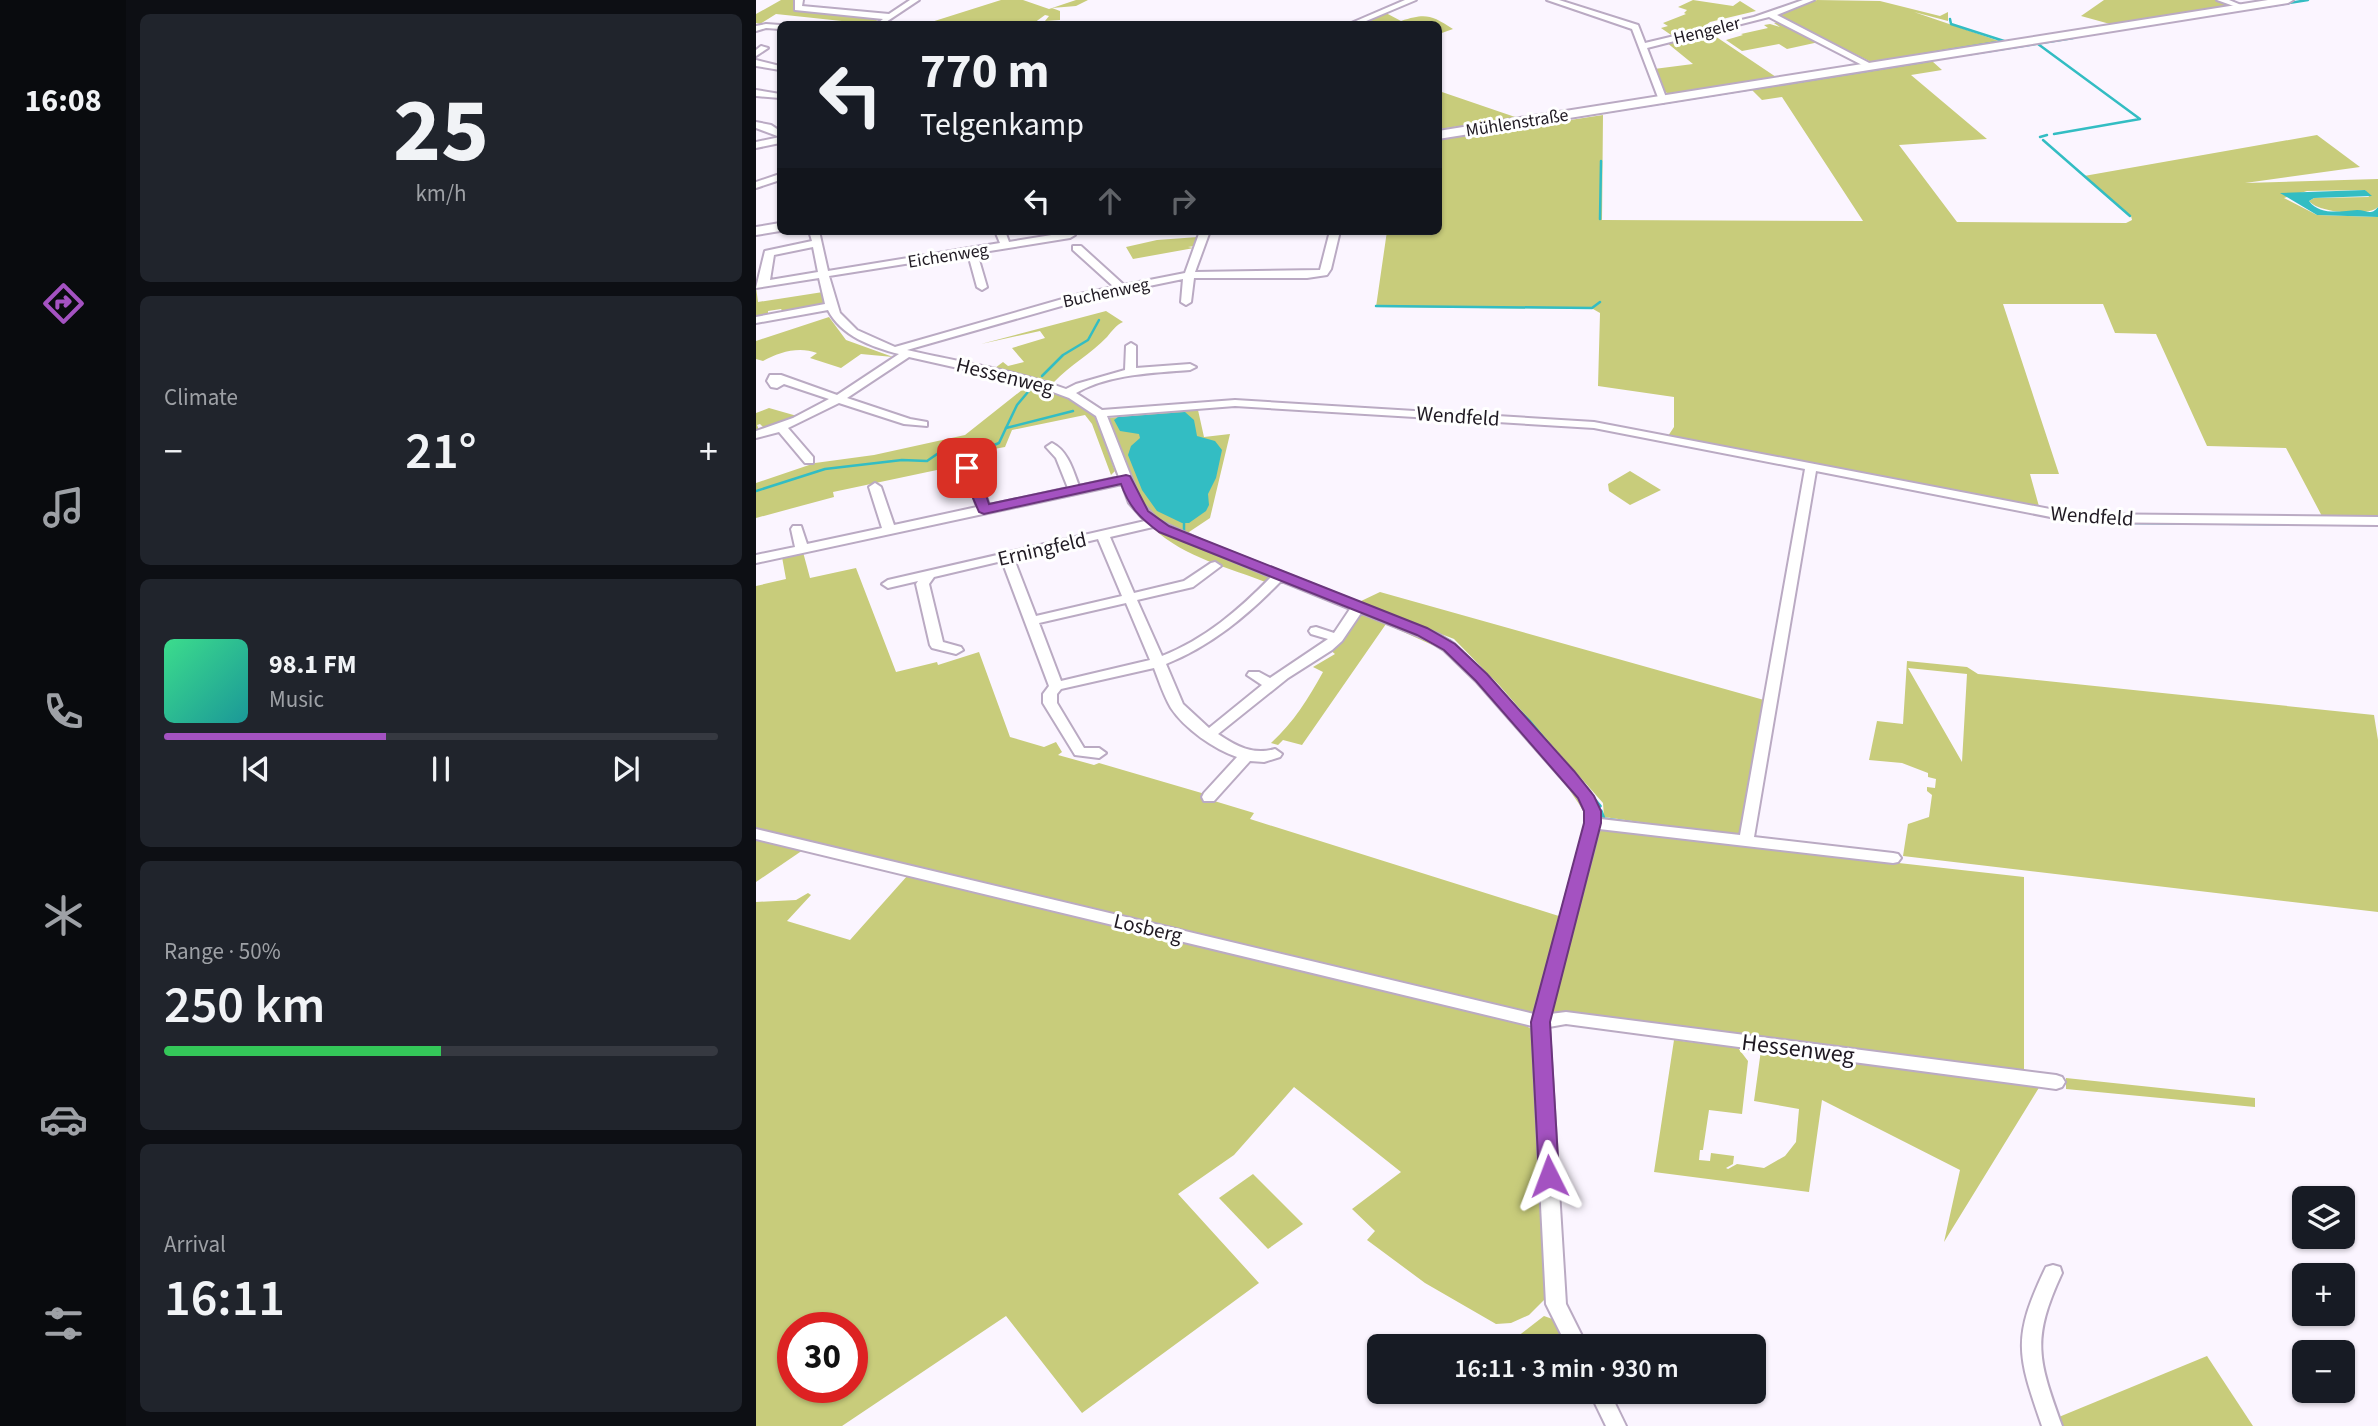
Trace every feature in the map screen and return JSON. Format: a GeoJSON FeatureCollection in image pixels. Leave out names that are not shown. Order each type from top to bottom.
{"type":"FeatureCollection","features":[{"type":"Feature","properties":{"kind":"main road","name":"Mühlenstraße"},"geometry":{"type":"LineString","coordinates":[[1442,134],[2288,0]]}},
{"type":"Feature","properties":{"kind":"main road"},"geometry":{"type":"LineString","coordinates":[[756,231],[777,228]]}},
{"type":"Feature","properties":{"kind":"street"},"geometry":{"type":"LineString","coordinates":[[799,0],[797,8],[890,17]]}},
{"type":"Feature","properties":{"kind":"street"},"geometry":{"type":"LineString","coordinates":[[884,21],[915,0]]}},
{"type":"Feature","properties":{"kind":"street"},"geometry":{"type":"LineString","coordinates":[[1360,21],[1412,0]]}},
{"type":"Feature","properties":{"kind":"street"},"geometry":{"type":"LineString","coordinates":[[1551,0],[1633,25],[1663,100]]}},
{"type":"Feature","properties":{"kind":"street","name":"Hengeler"},"geometry":{"type":"LineString","coordinates":[[1642,47],[1771,15],[1810,0]]}},
{"type":"Feature","properties":{"kind":"street"},"geometry":{"type":"LineString","coordinates":[[2221,0],[2242,7]]}},
{"type":"Feature","properties":{"kind":"street"},"geometry":{"type":"LineString","coordinates":[[1771,15],[1871,66]]}},
{"type":"Feature","properties":{"kind":"street"},"geometry":{"type":"LineString","coordinates":[[756,29],[777,27]]}},
{"type":"Feature","properties":{"kind":"street"},"geometry":{"type":"LineString","coordinates":[[756,63],[777,67]]}},
{"type":"Feature","properties":{"kind":"street"},"geometry":{"type":"LineString","coordinates":[[756,93],[777,96]]}},
{"type":"Feature","properties":{"kind":"street"},"geometry":{"type":"LineString","coordinates":[[768,127],[777,120]]}},
{"type":"Feature","properties":{"kind":"street"},"geometry":{"type":"LineString","coordinates":[[756,125],[777,132]]}},
{"type":"Feature","properties":{"kind":"street"},"geometry":{"type":"LineString","coordinates":[[756,145],[777,141]]}},
{"type":"Feature","properties":{"kind":"street"},"geometry":{"type":"LineString","coordinates":[[756,185],[777,178]]}},
{"type":"Feature","properties":{"kind":"street","name":"Hessenweg"},"geometry":{"type":"LineString","coordinates":[[815,235],[831,306],[842,324],[854,335],[895,350],[1050,385],[1069,393],[1101,413]]}},
{"type":"Feature","properties":{"kind":"street"},"geometry":{"type":"LineString","coordinates":[[1002,235],[1006,246]]}},
{"type":"Feature","properties":{"kind":"street","name":"Eichenweg"},"geometry":{"type":"LineString","coordinates":[[760,285],[1065,235]]}},
{"type":"Feature","properties":{"kind":"street"},"geometry":{"type":"LineString","coordinates":[[1186,302],[1189,275],[1204,235]]}},
{"type":"Feature","properties":{"kind":"street","name":"Buchenweg"},"geometry":{"type":"LineString","coordinates":[[895,350],[1084,296],[1189,275],[1323,273],[1334,235]]}},
{"type":"Feature","properties":{"kind":"street"},"geometry":{"type":"LineString","coordinates":[[760,285],[769,253],[818,243]]}},
{"type":"Feature","properties":{"kind":"street"},"geometry":{"type":"LineString","coordinates":[[1077,248],[1122,289]]}},
{"type":"Feature","properties":{"kind":"street"},"geometry":{"type":"LineString","coordinates":[[972,252],[982,288]]}},
{"type":"Feature","properties":{"kind":"street"},"geometry":{"type":"LineString","coordinates":[[756,320],[831,306]]}},
{"type":"Feature","properties":{"kind":"street"},"geometry":{"type":"LineString","coordinates":[[1130,372],[1131,346]]}},
{"type":"Feature","properties":{"kind":"street"},"geometry":{"type":"LineString","coordinates":[[756,435],[781,427],[840,398],[908,353]]}},
{"type":"Feature","properties":{"kind":"street"},"geometry":{"type":"LineString","coordinates":[[1069,393],[1080,386],[1130,372],[1190,367]]}},
{"type":"Feature","properties":{"kind":"street"},"geometry":{"type":"LineString","coordinates":[[781,380],[908,422],[923,424]]}},
{"type":"Feature","properties":{"kind":"street","name":"Wendfeld"},"geometry":{"type":"LineString","coordinates":[[1101,413],[1235,403],[1594,425],[2076,518],[2378,521]]}},
{"type":"Feature","properties":{"kind":"street"},"geometry":{"type":"LineString","coordinates":[[1101,413],[1135,503],[1154,523],[1422,632],[1449,647],[1481,678],[1585,796],[1592,811],[1593,823],[1540,1022],[1556,1304],[1571,1334]]}},
{"type":"Feature","properties":{"kind":"street"},"geometry":{"type":"LineString","coordinates":[[781,427],[809,460]]}},
{"type":"Feature","properties":{"kind":"street"},"geometry":{"type":"LineString","coordinates":[[1052,447],[1061,457],[1075,490]]}},
{"type":"Feature","properties":{"kind":"street"},"geometry":{"type":"LineString","coordinates":[[967,468],[971,471],[984,509]]}},
{"type":"Feature","properties":{"kind":"street"},"geometry":{"type":"LineString","coordinates":[[1746,842],[1811,468]]}},
{"type":"Feature","properties":{"kind":"street"},"geometry":{"type":"LineString","coordinates":[[756,559],[1126,479]]}},
{"type":"Feature","properties":{"kind":"street"},"geometry":{"type":"LineString","coordinates":[[875,487],[889,530]]}},
{"type":"Feature","properties":{"kind":"street","name":"Erningfeld"},"geometry":{"type":"LineString","coordinates":[[888,584],[1154,523]]}},
{"type":"Feature","properties":{"kind":"street"},"geometry":{"type":"LineString","coordinates":[[797,529],[802,549]]}},
{"type":"Feature","properties":{"kind":"street"},"geometry":{"type":"LineString","coordinates":[[1103,536],[1177,706],[1229,748],[1259,760],[1276,754]]}},
{"type":"Feature","properties":{"kind":"street"},"geometry":{"type":"LineString","coordinates":[[1007,557],[1056,686]]}},
{"type":"Feature","properties":{"kind":"street"},"geometry":{"type":"LineString","coordinates":[[1032,621],[1192,583],[1215,566]]}},
{"type":"Feature","properties":{"kind":"street"},"geometry":{"type":"LineString","coordinates":[[1099,753],[1080,752],[1049,701],[1056,686],[1156,662],[1186,650],[1234,620],[1279,576]]}},
{"type":"Feature","properties":{"kind":"street"},"geometry":{"type":"LineString","coordinates":[[927,577],[922,584],[937,645],[956,650]]}},
{"type":"Feature","properties":{"kind":"street"},"geometry":{"type":"LineString","coordinates":[[1210,734],[1270,684],[1337,638],[1357,607]]}},
{"type":"Feature","properties":{"kind":"street"},"geometry":{"type":"LineString","coordinates":[[1316,631],[1337,638]]}},
{"type":"Feature","properties":{"kind":"street"},"geometry":{"type":"LineString","coordinates":[[1254,674],[1270,684]]}},
{"type":"Feature","properties":{"kind":"street"},"geometry":{"type":"LineString","coordinates":[[1209,797],[1247,755]]}},
{"type":"Feature","properties":{"kind":"street"},"geometry":{"type":"LineString","coordinates":[[1593,823],[1893,858]]}},
{"type":"Feature","properties":{"kind":"street","name":"Losberg"},"geometry":{"type":"LineString","coordinates":[[756,834],[1540,1022]]}},
{"type":"Feature","properties":{"kind":"street","name":"Hessenweg"},"geometry":{"type":"LineString","coordinates":[[1540,1022],[1566,1018],[2056,1082]]}},
{"type":"Feature","properties":{"kind":"street"},"geometry":{"type":"LineString","coordinates":[[2052,1426],[2029,1352],[2029,1333],[2053,1273]]}},
{"type":"Feature","properties":{"kind":"street"},"geometry":{"type":"LineString","coordinates":[[1606,1404],[1616,1426]]}},
{"type":"Feature","properties":{"kind":"green space"},"geometry":{"type":"Polygon","coordinates":[[[781,0],[797,0],[796,8],[884,17],[876,21],[842,21],[776,14],[760,24],[756,23],[756,14],[781,0]]]}},
{"type":"Feature","properties":{"kind":"green space"},"geometry":{"type":"Polygon","coordinates":[[[1001,0],[1023,0],[1052,8],[1060,11],[1060,20],[1045,21],[1049,16],[1045,15],[1037,21],[934,21],[1001,0]]]}},
{"type":"Feature","properties":{"kind":"green space"},"geometry":{"type":"Polygon","coordinates":[[[1076,0],[1088,0],[1076,6],[1052,8],[1076,0]]]}},
{"type":"Feature","properties":{"kind":"green space"},"geometry":{"type":"Polygon","coordinates":[[[1693,0],[1733,6],[1740,1],[1756,11],[1710,22],[1698,31],[1674,37],[1661,28],[1668,26],[1663,23],[1686,14],[1684,13],[1687,10],[1678,7],[1693,0]]]}},
{"type":"Feature","properties":{"kind":"green space"},"geometry":{"type":"Polygon","coordinates":[[[1817,0],[1880,1],[1940,16],[1948,12],[1948,21],[1914,12],[1999,41],[1871,62],[1777,15],[1817,0]]]}},
{"type":"Feature","properties":{"kind":"green space"},"geometry":{"type":"Polygon","coordinates":[[[2104,0],[2218,0],[2230,5],[2110,24],[2081,16],[2104,0]]]}},
{"type":"Feature","properties":{"kind":"green space"},"geometry":{"type":"Polygon","coordinates":[[[1386,13],[1401,21],[1367,21],[1386,13]]]}},
{"type":"Feature","properties":{"kind":"green space"},"geometry":{"type":"Polygon","coordinates":[[[1417,17],[1439,21],[1401,21],[1417,17]]]}},
{"type":"Feature","properties":{"kind":"green space"},"geometry":{"type":"Polygon","coordinates":[[[1782,21],[1819,42],[1787,49],[1779,44],[1742,51],[1726,40],[1768,28],[1764,25],[1780,27],[1774,23],[1782,21]]]}},
{"type":"Feature","properties":{"kind":"green space"},"geometry":{"type":"Polygon","coordinates":[[[1442,23],[1453,29],[1442,33],[1442,23]]]}},
{"type":"Feature","properties":{"kind":"green space"},"geometry":{"type":"Polygon","coordinates":[[[1709,32],[1776,77],[1670,94],[1662,91],[1654,69],[1693,64],[1666,42],[1709,32]]]}},
{"type":"Feature","properties":{"kind":"green space"},"geometry":{"type":"Polygon","coordinates":[[[1932,61],[1942,70],[1911,75],[1987,139],[1899,145],[1957,222],[2126,223],[2132,220],[2131,216],[2084,176],[2317,135],[2360,167],[2245,183],[2378,179],[2378,207],[2365,212],[2332,211],[2309,201],[2314,198],[2369,197],[2365,190],[2307,191],[2284,198],[2317,215],[2378,217],[2378,518],[2324,520],[2286,448],[2207,446],[2156,334],[2115,333],[2103,304],[2003,304],[2059,474],[2030,474],[2040,510],[1668,436],[1674,427],[1674,397],[1598,386],[1600,313],[1593,309],[1376,307],[1386,235],[1442,235],[1442,140],[1603,115],[1602,220],[1863,221],[1782,97],[1762,100],[1752,90],[1932,61]]]}},
{"type":"Feature","properties":{"kind":"green space"},"geometry":{"type":"Polygon","coordinates":[[[1442,92],[1518,118],[1442,129],[1442,92]]]}},
{"type":"Feature","properties":{"kind":"green space"},"geometry":{"type":"Polygon","coordinates":[[[1198,237],[1195,246],[1188,247],[1194,248],[1133,259],[1126,247],[1157,240],[1198,237]]]}},
{"type":"Feature","properties":{"kind":"green space"},"geometry":{"type":"Polygon","coordinates":[[[756,287],[758,302],[823,292],[825,301],[820,305],[783,312],[781,309],[768,311],[768,314],[756,317],[756,287]]]}},
{"type":"Feature","properties":{"kind":"green space"},"geometry":{"type":"Polygon","coordinates":[[[1106,311],[1123,322],[1054,382],[995,368],[1003,362],[1008,366],[1024,362],[1012,348],[1045,338],[1040,331],[981,344],[1106,311]]]}},
{"type":"Feature","properties":{"kind":"green space"},"geometry":{"type":"Polygon","coordinates":[[[829,317],[846,340],[893,357],[861,354],[841,368],[810,358],[817,353],[803,350],[782,353],[763,361],[756,359],[756,341],[829,317]]]}},
{"type":"Feature","properties":{"kind":"green space"},"geometry":{"type":"Polygon","coordinates":[[[1027,386],[1068,397],[1094,414],[1115,471],[1111,475],[1092,424],[1085,415],[1012,430],[1005,447],[967,454],[970,463],[833,492],[834,497],[756,518],[756,483],[815,463],[874,455],[965,435],[1027,386]]]}},
{"type":"Feature","properties":{"kind":"green space"},"geometry":{"type":"Polygon","coordinates":[[[769,408],[797,416],[764,428],[760,424],[757,425],[759,430],[756,431],[756,413],[769,408]]]}},
{"type":"Feature","properties":{"kind":"green space"},"geometry":{"type":"Polygon","coordinates":[[[1198,410],[1204,437],[1230,434],[1210,518],[1186,534],[1158,520],[1139,502],[1121,448],[1107,418],[1198,410]]]}},
{"type":"Feature","properties":{"kind":"green space"},"geometry":{"type":"Polygon","coordinates":[[[1630,471],[1661,490],[1630,505],[1609,491],[1608,484],[1630,471]]]}},
{"type":"Feature","properties":{"kind":"green space"},"geometry":{"type":"Polygon","coordinates":[[[1154,529],[1268,574],[1271,580],[1268,583],[1208,561],[1179,547],[1154,529]]]}},
{"type":"Feature","properties":{"kind":"green space"},"geometry":{"type":"Polygon","coordinates":[[[803,552],[810,578],[856,568],[896,672],[937,662],[938,665],[979,652],[1010,737],[1044,747],[1056,742],[1062,752],[1058,755],[1094,765],[1099,763],[1205,794],[1211,800],[1254,813],[1250,819],[1562,917],[1537,1011],[1524,1014],[756,830],[756,586],[786,579],[782,557],[803,552]]]}},
{"type":"Feature","properties":{"kind":"green space"},"geometry":{"type":"Polygon","coordinates":[[[1380,592],[1764,700],[1740,836],[1604,817],[1603,803],[1499,685],[1454,639],[1359,602],[1380,592]]]}},
{"type":"Feature","properties":{"kind":"green space"},"geometry":{"type":"Polygon","coordinates":[[[1361,613],[1441,644],[1525,731],[1582,801],[1587,817],[1542,755],[1455,661],[1441,649],[1386,624],[1302,745],[1283,740],[1278,745],[1271,743],[1287,727],[1312,692],[1323,672],[1313,667],[1335,654],[1329,649],[1339,641],[1352,621],[1361,613]]]}},
{"type":"Feature","properties":{"kind":"green space"},"geometry":{"type":"Polygon","coordinates":[[[1907,661],[1967,667],[1978,674],[2374,715],[2378,740],[2378,912],[1903,856],[1908,824],[1929,817],[1932,795],[1927,791],[1927,787],[1935,788],[1936,779],[1902,763],[1869,760],[1877,721],[1903,724],[1907,661]],[[1908,668],[1962,762],[1967,674],[1908,668]]]}},
{"type":"Feature","properties":{"kind":"green space"},"geometry":{"type":"Polygon","coordinates":[[[1601,826],[1746,846],[2024,877],[2024,1072],[1554,1013],[1553,1017],[1549,1013],[1596,830],[1601,826]]]}},
{"type":"Feature","properties":{"kind":"green space"},"geometry":{"type":"Polygon","coordinates":[[[756,839],[803,850],[756,882],[756,839]]]}},
{"type":"Feature","properties":{"kind":"green space"},"geometry":{"type":"Polygon","coordinates":[[[908,875],[1521,1023],[1533,1030],[1547,1297],[1529,1315],[1511,1323],[1496,1324],[1425,1283],[1367,1240],[1375,1231],[1352,1209],[1401,1172],[1294,1087],[1234,1155],[1178,1194],[1259,1283],[1082,1413],[1006,1316],[842,1426],[756,1426],[756,902],[796,900],[808,893],[811,895],[787,921],[850,940],[908,875]]]}},
{"type":"Feature","properties":{"kind":"green space"},"geometry":{"type":"Polygon","coordinates":[[[1674,1040],[1738,1048],[1748,1061],[1742,1114],[1709,1110],[1703,1150],[1700,1150],[1699,1160],[1710,1161],[1711,1153],[1734,1156],[1733,1164],[1726,1168],[1728,1169],[1737,1164],[1764,1168],[1785,1156],[1796,1142],[1799,1109],[1754,1101],[1761,1050],[2040,1086],[1944,1242],[1960,1170],[1822,1100],[1809,1192],[1654,1172],[1674,1040]]]}},
{"type":"Feature","properties":{"kind":"green space"},"geometry":{"type":"Polygon","coordinates":[[[2066,1078],[2255,1098],[2255,1107],[2066,1089],[2066,1078]]]}},
{"type":"Feature","properties":{"kind":"green space"},"geometry":{"type":"Polygon","coordinates":[[[1253,1174],[1303,1224],[1268,1249],[1219,1198],[1253,1174]]]}},
{"type":"Feature","properties":{"kind":"green space"},"geometry":{"type":"Polygon","coordinates":[[[1544,1316],[1558,1321],[1564,1334],[1521,1334],[1544,1316]]]}},
{"type":"Feature","properties":{"kind":"green space"},"geometry":{"type":"Polygon","coordinates":[[[2207,1356],[2253,1426],[2056,1426],[2054,1419],[2207,1356]]]}},
{"type":"Feature","properties":{"kind":"water"},"geometry":{"type":"Polygon","coordinates":[[[2365,190],[2372,196],[2314,198],[2309,201],[2319,209],[2331,212],[2371,212],[2378,207],[2378,217],[2317,215],[2280,193],[2365,190]]]}},
{"type":"Feature","properties":{"kind":"water"},"geometry":{"type":"Polygon","coordinates":[[[1185,412],[1194,420],[1197,436],[1215,441],[1222,450],[1216,478],[1208,494],[1209,505],[1206,511],[1189,523],[1182,523],[1157,511],[1142,490],[1128,455],[1131,446],[1140,438],[1139,434],[1120,431],[1114,420],[1118,417],[1185,412]]]}},
{"type":"Feature","properties":{"kind":"waterway"},"geometry":{"type":"LineString","coordinates":[[2251,9],[2308,0]]}},
{"type":"Feature","properties":{"kind":"waterway"},"geometry":{"type":"LineString","coordinates":[[1919,55],[2004,41],[1951,24],[1950,19]]}},
{"type":"Feature","properties":{"kind":"waterway"},"geometry":{"type":"LineString","coordinates":[[1971,54],[2073,38]]}},
{"type":"Feature","properties":{"kind":"waterway"},"geometry":{"type":"LineString","coordinates":[[2038,44],[2140,119],[2054,134]]}},
{"type":"Feature","properties":{"kind":"waterway"},"geometry":{"type":"LineString","coordinates":[[1457,136],[1928,61]]}},
{"type":"Feature","properties":{"kind":"waterway"},"geometry":{"type":"LineString","coordinates":[[2040,137],[2047,135]]}},
{"type":"Feature","properties":{"kind":"waterway"},"geometry":{"type":"LineString","coordinates":[[2043,140],[2130,216]]}},
{"type":"Feature","properties":{"kind":"waterway"},"geometry":{"type":"LineString","coordinates":[[1600,219],[1601,161]]}},
{"type":"Feature","properties":{"kind":"waterway"},"geometry":{"type":"LineString","coordinates":[[1376,306],[1592,308],[1600,302]]}},
{"type":"Feature","properties":{"kind":"waterway"},"geometry":{"type":"LineString","coordinates":[[1042,376],[1063,355],[1088,340],[1099,320]]}},
{"type":"Feature","properties":{"kind":"waterway"},"geometry":{"type":"LineString","coordinates":[[1006,428],[1017,405],[1033,386]]}},
{"type":"Feature","properties":{"kind":"waterway"},"geometry":{"type":"LineString","coordinates":[[1006,428],[1073,411]]}},
{"type":"Feature","properties":{"kind":"waterway"},"geometry":{"type":"LineString","coordinates":[[756,491],[825,469],[902,460],[927,461],[940,452],[994,445],[999,443],[1006,428]]}},
{"type":"Feature","properties":{"kind":"waterway"},"geometry":{"type":"LineString","coordinates":[[1642,437],[1667,442]]}},
{"type":"Feature","properties":{"kind":"waterway"},"geometry":{"type":"LineString","coordinates":[[1682,445],[1805,469]]}},
{"type":"Feature","properties":{"kind":"waterway"},"geometry":{"type":"LineString","coordinates":[[1816,471],[2071,521]]}},
{"type":"Feature","properties":{"kind":"waterway"},"geometry":{"type":"LineString","coordinates":[[1184,523],[1184,534]]}},
{"type":"Feature","properties":{"kind":"waterway"},"geometry":{"type":"LineString","coordinates":[[2132,523],[2378,525]]}},
{"type":"Feature","properties":{"kind":"waterway"},"geometry":{"type":"LineString","coordinates":[[1388,614],[1450,641],[1530,722],[1600,806]]}},
{"type":"Feature","properties":{"kind":"waterway"},"geometry":{"type":"LineString","coordinates":[[1601,811],[1604,819],[1640,824]]}},
{"type":"Feature","properties":{"kind":"route"},"geometry":{"type":"LineString","coordinates":[[967,468],[971,471],[984,509],[1126,479],[1135,503],[1143,514],[1164,529],[1422,632],[1449,647],[1481,678],[1568,775],[1585,796],[1592,811],[1593,823],[1540,1022],[1549,1176]]}}]}
